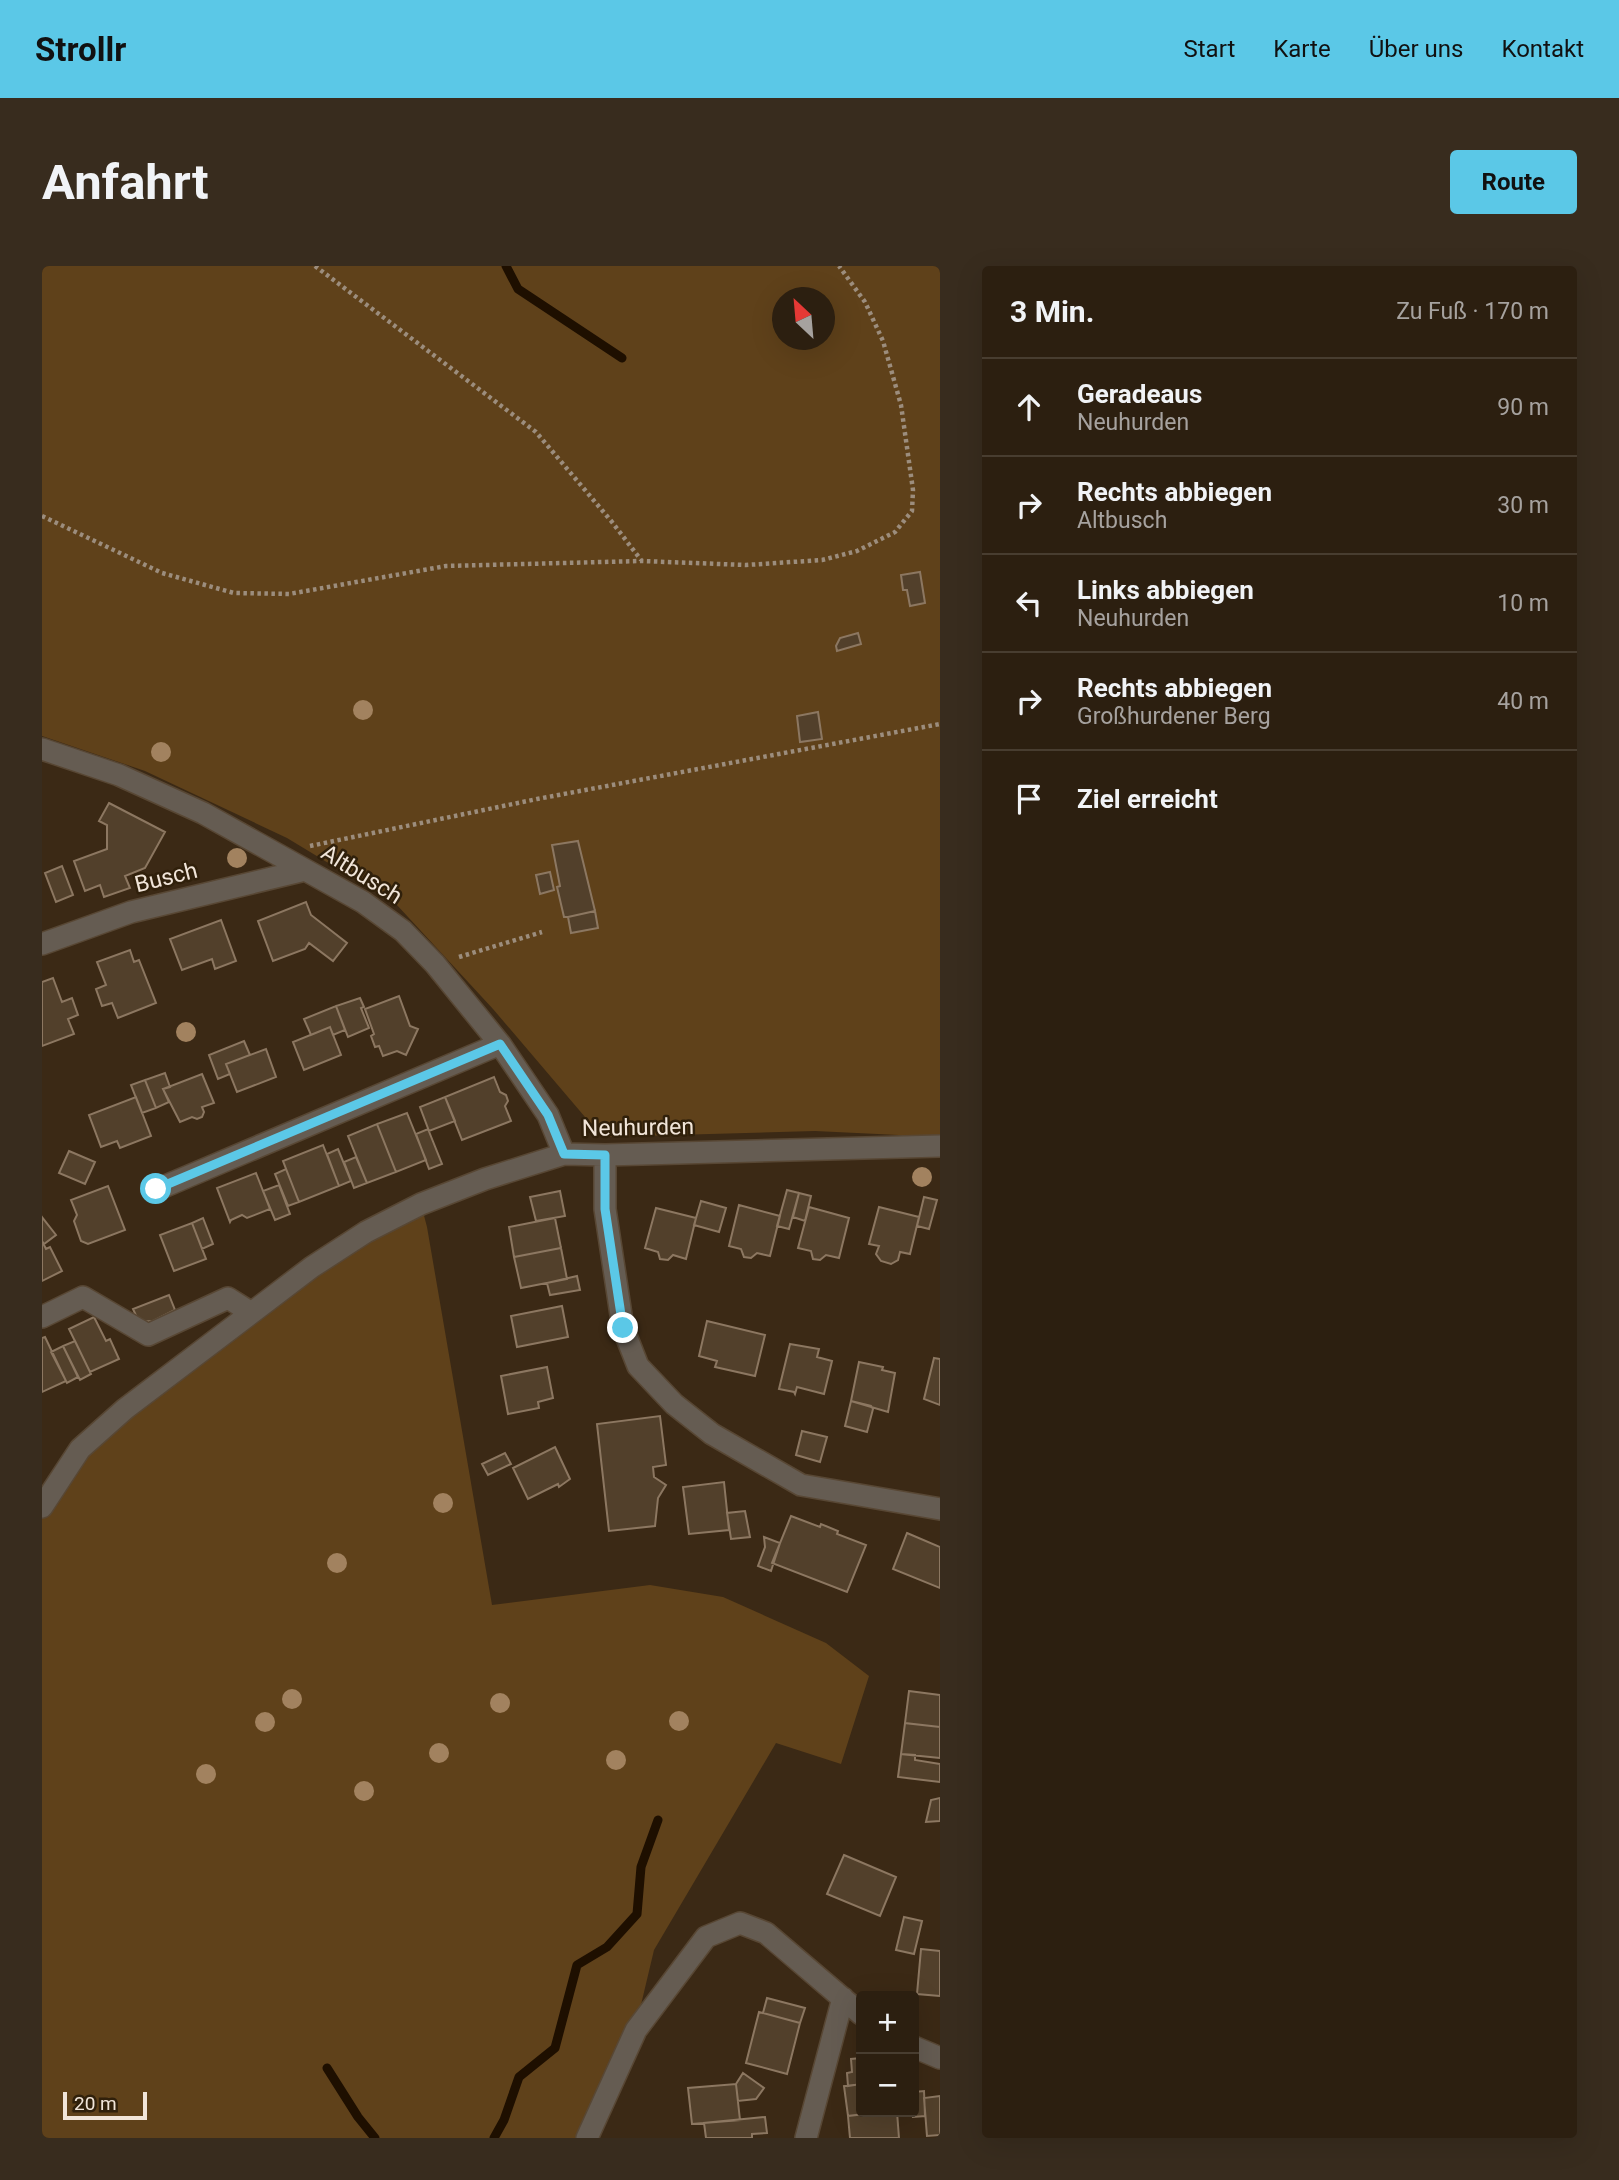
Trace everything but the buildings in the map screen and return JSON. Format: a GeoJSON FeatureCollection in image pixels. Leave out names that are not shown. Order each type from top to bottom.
{"type":"FeatureCollection","features":[{"type":"Feature","properties":{"kind":"street","name":"Altbusch"},"geometry":{"type":"LineString","coordinates":[[42,749],[118,775],[203,813],[363,902],[393,924],[435,964],[500,1044],[548,1115],[564,1154]]}},
{"type":"Feature","properties":{"kind":"street","name":"Busch"},"geometry":{"type":"LineString","coordinates":[[42,944],[131,912],[305,870]]}},
{"type":"Feature","properties":{"kind":"street"},"geometry":{"type":"LineString","coordinates":[[156,1189],[500,1044]]}},
{"type":"Feature","properties":{"kind":"street","name":"Neuhurden"},"geometry":{"type":"LineString","coordinates":[[42,1507],[80,1449],[125,1409],[250,1312],[334,1253],[366,1232],[412,1209],[485,1180],[564,1154],[940,1146]]}},
{"type":"Feature","properties":{"kind":"street"},"geometry":{"type":"LineString","coordinates":[[605,1155],[605,1209],[623,1328],[638,1366],[647,1376],[674,1404],[712,1434],[801,1485],[940,1509]]}},
{"type":"Feature","properties":{"kind":"street"},"geometry":{"type":"LineString","coordinates":[[42,1317],[83,1297],[148,1335],[228,1298],[250,1312]]}},
{"type":"Feature","properties":{"kind":"street"},"geometry":{"type":"LineString","coordinates":[[587,2138],[636,2030],[706,1937],[740,1923],[766,1933],[856,2010]]}},
{"type":"Feature","properties":{"kind":"street"},"geometry":{"type":"LineString","coordinates":[[806,2138],[843,1998]]}},
{"type":"Feature","properties":{"kind":"street"},"geometry":{"type":"LineString","coordinates":[[919,2049],[940,2058]]}},
{"type":"Feature","properties":{"kind":"path"},"geometry":{"type":"LineString","coordinates":[[315,266],[536,432],[612,522],[641,561]]}},
{"type":"Feature","properties":{"kind":"path"},"geometry":{"type":"LineString","coordinates":[[42,516],[162,573],[234,593],[289,594],[446,566],[641,561],[746,565],[822,560],[857,551],[895,532],[912,511],[910,469],[901,405],[883,341],[865,302],[839,266]]}},
{"type":"Feature","properties":{"kind":"path"},"geometry":{"type":"LineString","coordinates":[[278,853],[537,799],[940,724]]}},
{"type":"Feature","properties":{"kind":"path"},"geometry":{"type":"LineString","coordinates":[[435,964],[542,932]]}},
{"type":"Feature","properties":{"kind":"shaded area"},"geometry":{"type":"Polygon","coordinates":[[[42,266],[940,266],[940,1137],[815,1131],[602,1137],[493,1009],[396,904],[287,838],[145,771],[42,736],[42,266]]]}},
{"type":"Feature","properties":{"kind":"shaded area"},"geometry":{"type":"Polygon","coordinates":[[[421,1204],[492,1605],[650,1585],[723,1597],[826,1643],[869,1676],[841,1764],[776,1743],[654,1950],[635,2030],[585,2138],[42,2138],[42,1507],[125,1409],[421,1204]]]}},
{"type":"Feature","properties":{"kind":"waterway"},"geometry":{"type":"LineString","coordinates":[[506,266],[518,289],[622,358]]}},
{"type":"Feature","properties":{"kind":"waterway"},"geometry":{"type":"LineString","coordinates":[[494,2138],[504,2120],[519,2077],[555,2048],[577,1965],[607,1947],[637,1914],[641,1867],[658,1820]]}},
{"type":"Feature","properties":{"kind":"waterway"},"geometry":{"type":"LineString","coordinates":[[327,2068],[358,2117],[375,2138]]}},
{"type":"Feature","properties":{"kind":"route"},"geometry":{"type":"LineString","coordinates":[[156,1189],[500,1044],[548,1115],[564,1154],[605,1155],[605,1209],[623,1328]]}}]}
